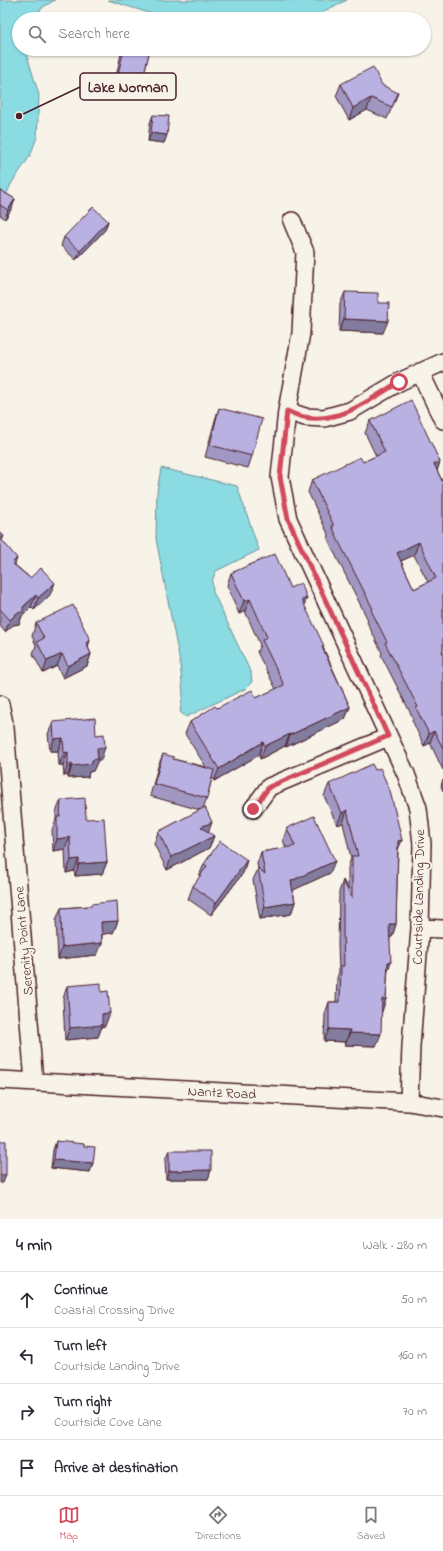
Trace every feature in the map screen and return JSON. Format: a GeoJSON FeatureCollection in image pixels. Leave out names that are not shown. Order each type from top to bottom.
{"type":"FeatureCollection","features":[{"type":"Feature","properties":{"kind":"street","name":"Courtside Landing Drive"},"geometry":{"type":"LineString","coordinates":[[292,221],[305,252],[301,333],[287,411],[280,477],[288,519],[406,774],[418,808],[422,844],[420,928],[411,1046],[409,1102]]}},
{"type":"Feature","properties":{"kind":"street"},"geometry":{"type":"LineString","coordinates":[[287,411],[305,417],[324,418],[350,411],[399,382],[443,362]]}},
{"type":"Feature","properties":{"kind":"street"},"geometry":{"type":"LineString","coordinates":[[420,372],[443,420]]}},
{"type":"Feature","properties":{"kind":"street","name":"Serenity Point Lane"},"geometry":{"type":"LineString","coordinates":[[0,704],[5,728],[34,1082]]}},
{"type":"Feature","properties":{"kind":"street"},"geometry":{"type":"LineString","coordinates":[[253,809],[269,787],[388,736]]}},
{"type":"Feature","properties":{"kind":"street"},"geometry":{"type":"LineString","coordinates":[[420,928],[443,929]]}},
{"type":"Feature","properties":{"kind":"street","name":"Nantz Road"},"geometry":{"type":"LineString","coordinates":[[0,1080],[409,1102],[443,1108]]}},
{"type":"Feature","properties":{"kind":"water"},"geometry":{"type":"Polygon","coordinates":[[[0,0],[55,0],[43,7],[39,12],[12,12],[12,56],[27,56],[39,95],[37,137],[30,156],[11,184],[0,209],[0,0]]]}},
{"type":"Feature","properties":{"kind":"water"},"geometry":{"type":"Polygon","coordinates":[[[108,0],[347,0],[323,12],[146,12],[108,0]]]}},
{"type":"Feature","properties":{"kind":"water"},"geometry":{"type":"Polygon","coordinates":[[[161,468],[237,486],[259,550],[216,571],[212,581],[213,592],[251,673],[252,682],[245,689],[186,717],[180,712],[183,694],[180,663],[156,539],[157,492],[161,468]]]}},
{"type":"Feature","properties":{"kind":"building"},"geometry":{"type":"Polygon","coordinates":[[[122,56],[148,56],[143,78],[139,82],[121,78],[122,74],[118,74],[122,56]]]}},
{"type":"Feature","properties":{"kind":"building"},"geometry":{"type":"Polygon","coordinates":[[[373,67],[382,85],[398,93],[392,107],[371,98],[353,108],[341,84],[373,67]]]}},
{"type":"Feature","properties":{"kind":"building"},"geometry":{"type":"Polygon","coordinates":[[[153,115],[169,116],[167,135],[151,133],[153,115]]]}},
{"type":"Feature","properties":{"kind":"building"},"geometry":{"type":"Polygon","coordinates":[[[0,190],[15,199],[8,210],[0,205],[0,190]]]}},
{"type":"Feature","properties":{"kind":"building"},"geometry":{"type":"Polygon","coordinates":[[[93,207],[108,221],[80,251],[64,237],[93,207]]]}},
{"type":"Feature","properties":{"kind":"building"},"geometry":{"type":"Polygon","coordinates":[[[345,292],[378,293],[378,303],[389,303],[388,321],[344,319],[345,292]]]}},
{"type":"Feature","properties":{"kind":"building"},"geometry":{"type":"Polygon","coordinates":[[[411,400],[440,462],[434,464],[443,483],[443,748],[434,731],[429,734],[416,708],[418,707],[385,643],[387,642],[371,610],[373,609],[338,540],[332,526],[334,526],[312,480],[360,457],[363,462],[385,452],[370,421],[411,400]],[[419,542],[397,553],[414,589],[436,578],[419,542]]]}},
{"type":"Feature","properties":{"kind":"building"},"geometry":{"type":"Polygon","coordinates":[[[219,408],[262,419],[252,456],[210,445],[219,408]]]}},
{"type":"Feature","properties":{"kind":"building"},"geometry":{"type":"Polygon","coordinates":[[[0,532],[4,536],[1,539],[17,558],[12,563],[30,578],[41,568],[55,583],[38,598],[36,595],[23,607],[23,612],[17,613],[10,620],[0,609],[0,532]]]}},
{"type":"Feature","properties":{"kind":"building"},"geometry":{"type":"Polygon","coordinates":[[[275,554],[290,588],[301,583],[307,598],[302,600],[324,646],[322,647],[350,707],[265,746],[263,742],[219,769],[190,722],[215,706],[217,708],[252,690],[256,698],[284,685],[262,640],[267,637],[250,599],[244,601],[231,573],[275,554]]]}},
{"type":"Feature","properties":{"kind":"building"},"geometry":{"type":"Polygon","coordinates":[[[73,605],[90,640],[86,643],[91,654],[68,666],[62,654],[47,661],[37,642],[44,638],[36,623],[73,605]]]}},
{"type":"Feature","properties":{"kind":"building"},"geometry":{"type":"Polygon","coordinates":[[[95,718],[96,735],[104,734],[105,747],[97,748],[98,759],[92,760],[92,764],[72,766],[72,763],[68,764],[68,752],[64,753],[63,738],[54,739],[53,722],[95,718]]]}},
{"type":"Feature","properties":{"kind":"building"},"geometry":{"type":"Polygon","coordinates":[[[163,754],[174,757],[173,759],[214,770],[207,798],[154,784],[163,754]]]}},
{"type":"Feature","properties":{"kind":"building"},"geometry":{"type":"Polygon","coordinates":[[[372,764],[375,770],[380,768],[390,791],[402,840],[398,841],[396,924],[389,924],[391,962],[388,962],[386,999],[382,999],[381,1034],[350,1033],[350,1030],[329,1029],[329,1002],[340,1002],[341,966],[344,966],[343,880],[352,899],[352,856],[358,856],[347,810],[342,813],[329,784],[372,764]]]}},
{"type":"Feature","properties":{"kind":"building"},"geometry":{"type":"Polygon","coordinates":[[[85,798],[86,819],[104,818],[107,862],[79,864],[79,859],[71,860],[70,837],[57,839],[57,817],[60,817],[61,800],[85,798]]]}},
{"type":"Feature","properties":{"kind":"building"},"geometry":{"type":"Polygon","coordinates":[[[205,807],[212,822],[201,827],[214,836],[171,857],[158,832],[205,807]]]}},
{"type":"Feature","properties":{"kind":"building"},"geometry":{"type":"Polygon","coordinates":[[[314,816],[335,861],[291,881],[295,902],[265,907],[258,868],[265,874],[261,852],[295,846],[287,828],[314,816]]]}},
{"type":"Feature","properties":{"kind":"building"},"geometry":{"type":"Polygon","coordinates":[[[220,841],[247,860],[216,903],[193,886],[207,866],[204,864],[220,841]]]}},
{"type":"Feature","properties":{"kind":"building"},"geometry":{"type":"Polygon","coordinates":[[[117,901],[118,921],[101,922],[102,943],[62,947],[61,908],[91,906],[91,904],[117,901]]]}},
{"type":"Feature","properties":{"kind":"building"},"geometry":{"type":"Polygon","coordinates":[[[101,983],[101,992],[108,991],[110,1013],[102,1014],[102,1025],[70,1028],[67,986],[101,983]]]}},
{"type":"Feature","properties":{"kind":"building"},"geometry":{"type":"Polygon","coordinates":[[[0,1141],[6,1141],[6,1175],[0,1175],[0,1141]]]}},
{"type":"Feature","properties":{"kind":"building"},"geometry":{"type":"Polygon","coordinates":[[[56,1141],[84,1144],[84,1146],[95,1147],[93,1163],[54,1160],[56,1141]]]}},
{"type":"Feature","properties":{"kind":"building"},"geometry":{"type":"Polygon","coordinates":[[[169,1151],[211,1151],[211,1170],[169,1171],[169,1151]]]}},
{"type":"Feature","properties":{"kind":"place","name":"Lake Norman"},"geometry":{"type":"Point","coordinates":[19,116]}},
{"type":"Feature","properties":{"kind":"route"},"geometry":{"type":"LineString","coordinates":[[253,809],[269,787],[388,736],[288,519],[280,477],[287,411],[305,417],[324,418],[350,411],[399,382]]}}]}
